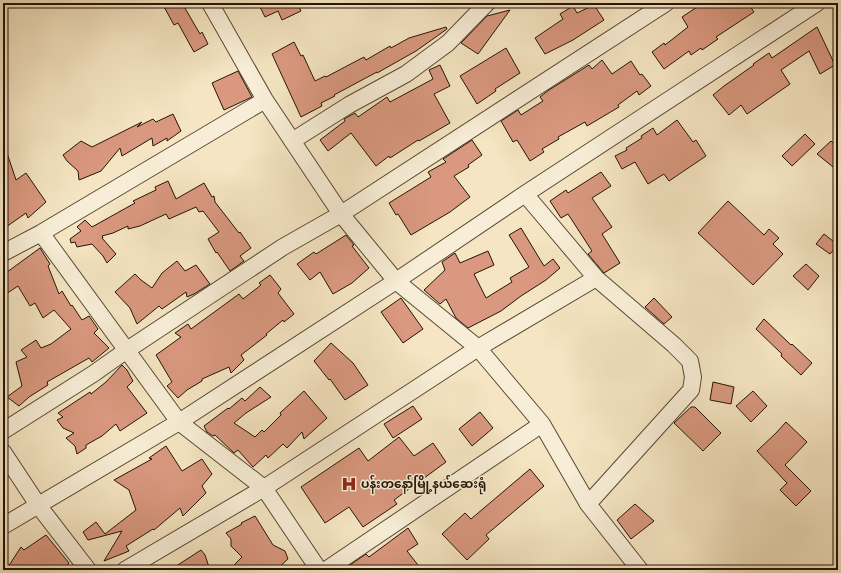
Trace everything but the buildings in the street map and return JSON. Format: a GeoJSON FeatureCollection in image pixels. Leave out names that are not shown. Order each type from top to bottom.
{"type":"FeatureCollection","features":[{"type":"Feature","properties":{"kind":"street"},"geometry":{"type":"LineString","coordinates":[[210,3],[265,100],[341,214],[396,281],[478,348],[542,424],[588,504],[640,570]]}},
{"type":"Feature","properties":{"kind":"street"},"geometry":{"type":"LineString","coordinates":[[292,141],[349,105],[406,74],[448,43],[487,3]]}},
{"type":"Feature","properties":{"kind":"street"},"geometry":{"type":"LineString","coordinates":[[3,431],[93,374],[126,350],[283,247],[341,214],[666,3]]}},
{"type":"Feature","properties":{"kind":"street"},"geometry":{"type":"LineString","coordinates":[[3,526],[180,422],[817,3]]}},
{"type":"Feature","properties":{"kind":"street"},"geometry":{"type":"LineString","coordinates":[[3,253],[41,233],[265,100]]}},
{"type":"Feature","properties":{"kind":"street"},"geometry":{"type":"LineString","coordinates":[[525,194],[596,278],[674,345],[690,361],[693,376],[691,390],[588,504]]}},
{"type":"Feature","properties":{"kind":"street"},"geometry":{"type":"LineString","coordinates":[[41,233],[180,422],[264,488],[318,570]]}},
{"type":"Feature","properties":{"kind":"street"},"geometry":{"type":"LineString","coordinates":[[125,570],[264,488],[478,348],[596,278]]}},
{"type":"Feature","properties":{"kind":"street"},"geometry":{"type":"LineString","coordinates":[[326,570],[542,424]]}},
{"type":"Feature","properties":{"kind":"street"},"geometry":{"type":"LineString","coordinates":[[3,452],[38,505],[88,570]]}},
{"type":"Feature","properties":{"kind":"place","name":"ပန်းတနော်မြို့နယ်ဆေးရုံ"},"geometry":{"type":"Point","coordinates":[349,484]}}]}
